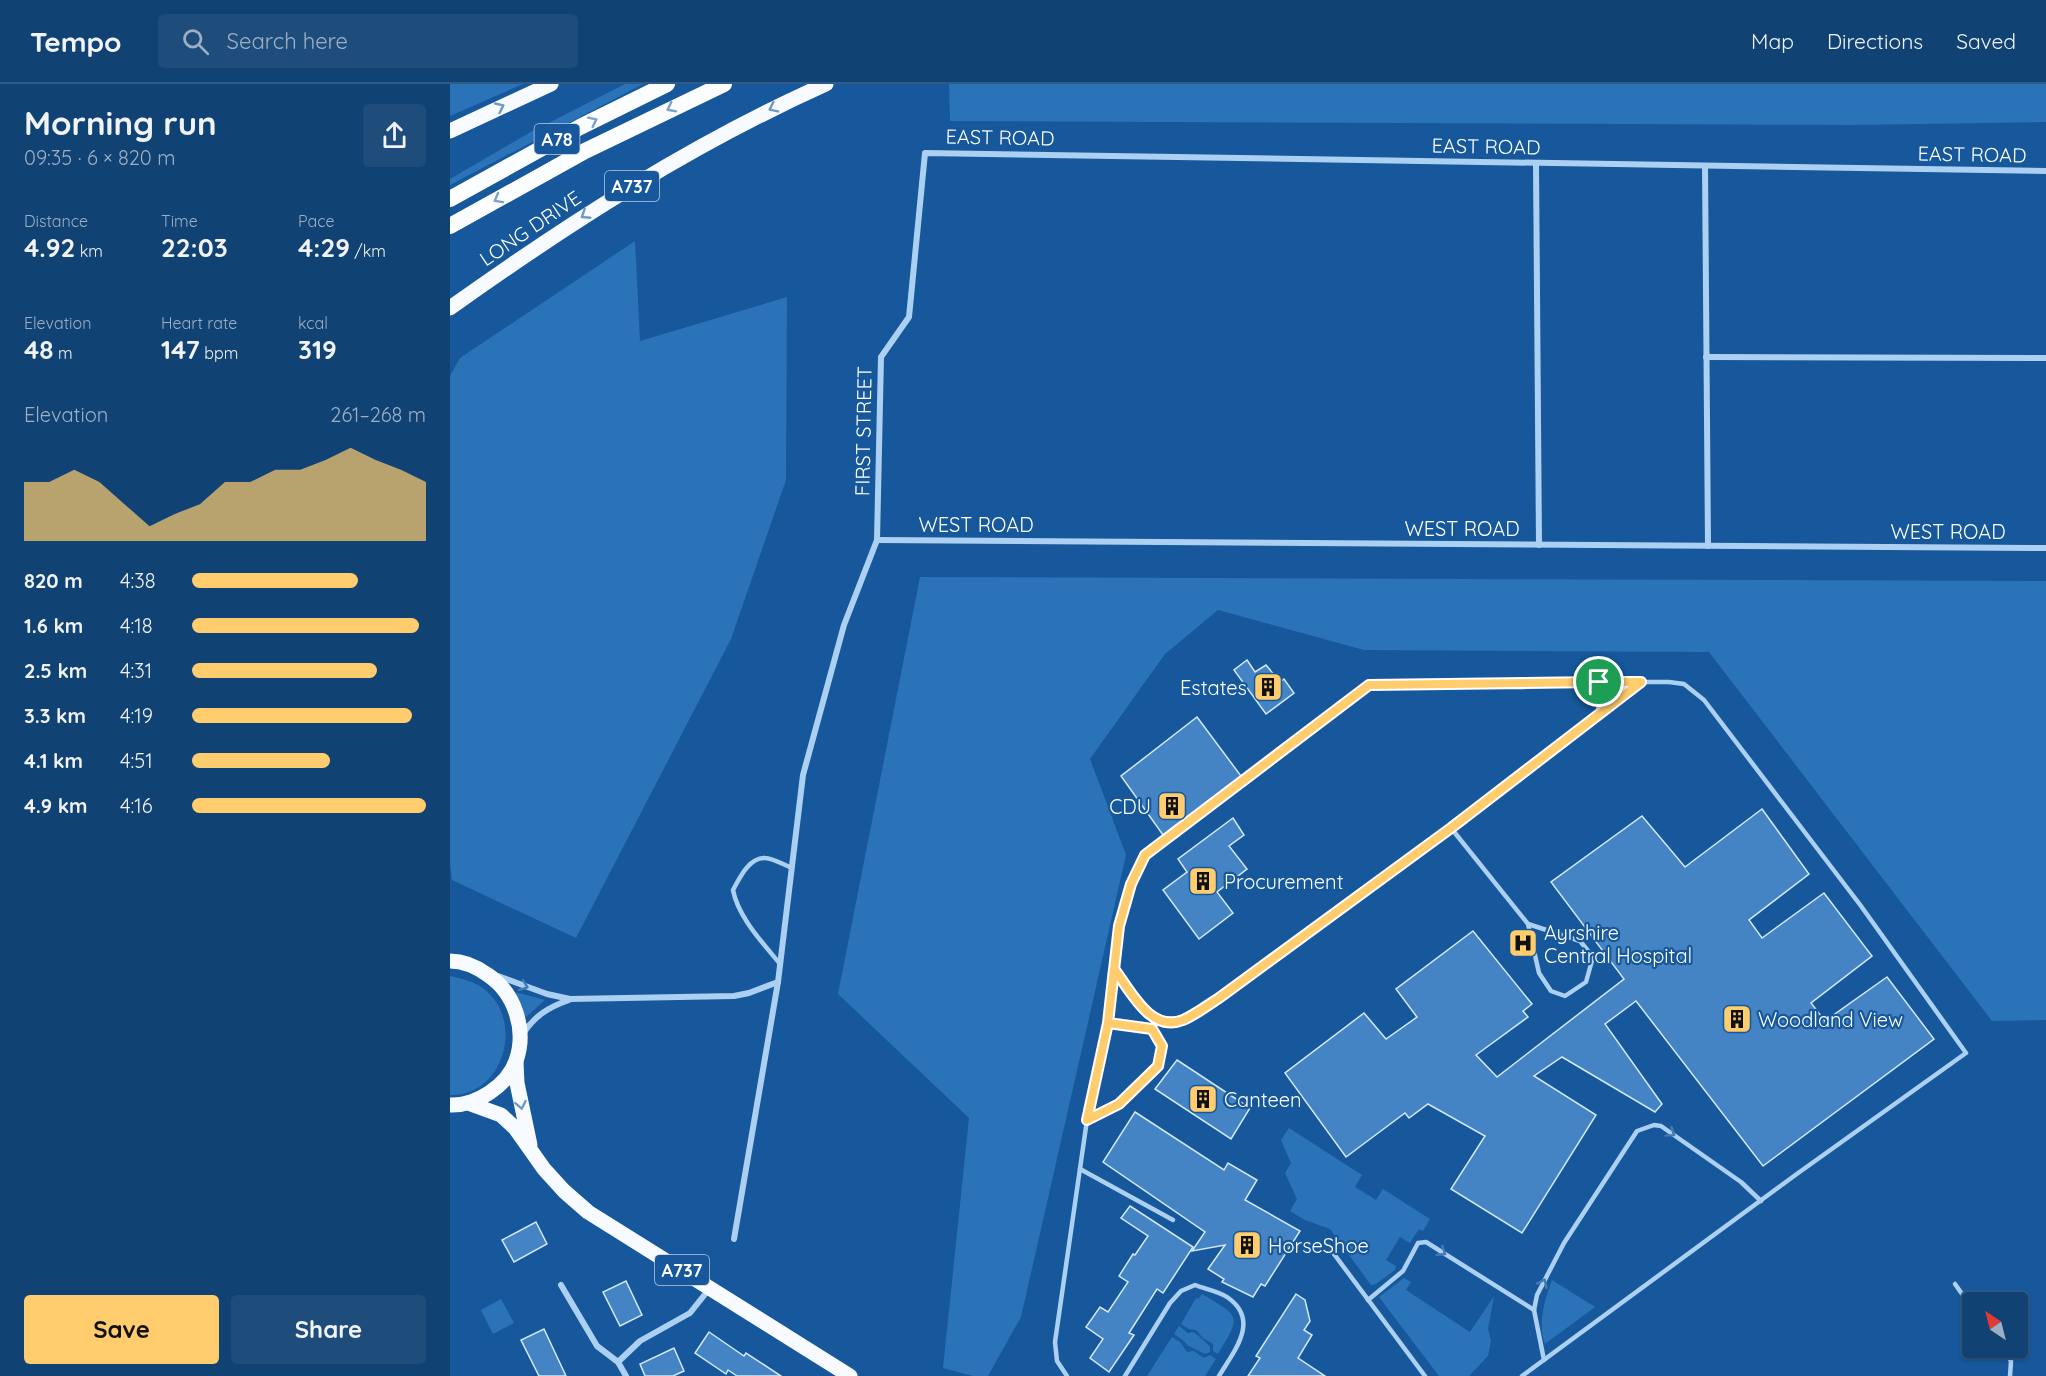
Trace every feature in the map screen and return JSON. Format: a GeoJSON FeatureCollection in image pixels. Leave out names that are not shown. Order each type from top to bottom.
{"type":"FeatureCollection","features":[{"type":"Feature","properties":{"kind":"highway","name":"A78"},"geometry":{"type":"LineString","coordinates":[[450,199],[580,127],[667,84]]}},
{"type":"Feature","properties":{"kind":"highway","name":"A78"},"geometry":{"type":"LineString","coordinates":[[450,226],[585,151],[724,84]]}},
{"type":"Feature","properties":{"kind":"main road"},"geometry":{"type":"LineString","coordinates":[[450,131],[551,84]]}},
{"type":"Feature","properties":{"kind":"main road","name":"LONG DRIVE"},"geometry":{"type":"LineString","coordinates":[[450,308],[584,216],[689,152],[774,107],[826,84]]}},
{"type":"Feature","properties":{"kind":"main road","name":"A737"},"geometry":{"type":"LineString","coordinates":[[453,960],[479,969],[497,981],[511,998],[518,1019],[517,1083],[530,1147]]}},
{"type":"Feature","properties":{"kind":"main road","name":"A737"},"geometry":{"type":"LineString","coordinates":[[450,1105],[468,1103],[490,1092],[516,1062]]}},
{"type":"Feature","properties":{"kind":"main road","name":"A737"},"geometry":{"type":"LineString","coordinates":[[468,1103],[501,1115],[530,1147],[544,1169],[588,1212],[850,1376]]}},
{"type":"Feature","properties":{"kind":"street","name":"EAST ROAD"},"geometry":{"type":"LineString","coordinates":[[926,153],[2046,171]]}},
{"type":"Feature","properties":{"kind":"street","name":"FIRST STREET"},"geometry":{"type":"LineString","coordinates":[[734,1239],[778,982],[803,775],[844,625],[877,540],[881,357],[909,317],[926,153]]}},
{"type":"Feature","properties":{"kind":"street"},"geometry":{"type":"LineString","coordinates":[[1536,163],[1539,545]]}},
{"type":"Feature","properties":{"kind":"street"},"geometry":{"type":"LineString","coordinates":[[1705,166],[1708,546]]}},
{"type":"Feature","properties":{"kind":"street"},"geometry":{"type":"LineString","coordinates":[[1706,357],[2046,358]]}},
{"type":"Feature","properties":{"kind":"street","name":"WEST ROAD"},"geometry":{"type":"LineString","coordinates":[[877,540],[2046,548]]}},
{"type":"Feature","properties":{"kind":"street"},"geometry":{"type":"LineString","coordinates":[[479,969],[547,994],[570,999],[734,996],[778,982]]}},
{"type":"Feature","properties":{"kind":"street"},"geometry":{"type":"LineString","coordinates":[[519,1041],[535,1018],[554,1005],[570,999]]}},
{"type":"Feature","properties":{"kind":"street"},"geometry":{"type":"LineString","coordinates":[[561,1285],[597,1346],[618,1362],[626,1376]]}},
{"type":"Feature","properties":{"kind":"street"},"geometry":{"type":"LineString","coordinates":[[618,1362],[640,1341],[690,1313],[710,1287]]}},
{"type":"Feature","properties":{"kind":"lane"},"geometry":{"type":"LineString","coordinates":[[1598,714],[1599,682]]}},
{"type":"Feature","properties":{"kind":"lane"},"geometry":{"type":"LineString","coordinates":[[1067,1376],[1057,1361],[1055,1342],[1087,1120],[1108,1023],[1119,926],[1131,884],[1145,855],[1369,685],[1599,682],[1684,684],[1704,700],[1861,906],[1966,1053],[1522,1376]]}},
{"type":"Feature","properties":{"kind":"lane"},"geometry":{"type":"LineString","coordinates":[[1114,969],[1150,1017],[1167,1023],[1183,1020],[1219,998],[1451,828],[1641,682]]}},
{"type":"Feature","properties":{"kind":"lane"},"geometry":{"type":"LineString","coordinates":[[1451,828],[1528,924],[1539,973],[1551,991],[1565,996],[1586,982],[1593,957],[1580,941],[1528,924]]}},
{"type":"Feature","properties":{"kind":"lane"},"geometry":{"type":"LineString","coordinates":[[780,964],[746,918],[734,898],[733,890],[754,860],[765,858],[792,868]]}},
{"type":"Feature","properties":{"kind":"lane"},"geometry":{"type":"LineString","coordinates":[[1087,1120],[1119,1104],[1158,1066],[1162,1046],[1152,1029],[1108,1023]]}},
{"type":"Feature","properties":{"kind":"lane"},"geometry":{"type":"LineString","coordinates":[[1544,1360],[1534,1310],[1538,1295],[1564,1243],[1637,1131],[1654,1125],[1667,1130],[1742,1182],[1761,1200]]}},
{"type":"Feature","properties":{"kind":"lane"},"geometry":{"type":"LineString","coordinates":[[1080,1169],[1173,1220]]}},
{"type":"Feature","properties":{"kind":"lane"},"geometry":{"type":"LineString","coordinates":[[1368,1300],[1403,1270],[1418,1244],[1426,1242],[1534,1310]]}},
{"type":"Feature","properties":{"kind":"lane"},"geometry":{"type":"LineString","coordinates":[[1331,1250],[1425,1376]]}},
{"type":"Feature","properties":{"kind":"lane"},"geometry":{"type":"LineString","coordinates":[[1955,1284],[1962,1294]]}},
{"type":"Feature","properties":{"kind":"lane"},"geometry":{"type":"LineString","coordinates":[[1125,1376],[1170,1303],[1181,1291],[1195,1285],[1226,1296],[1239,1308],[1244,1325],[1241,1339],[1219,1376]]}},
{"type":"Feature","properties":{"kind":"lane"},"geometry":{"type":"LineString","coordinates":[[2009,1358],[2011,1361],[2010,1376]]}},
{"type":"Feature","properties":{"kind":"shaded area"},"geometry":{"type":"Polygon","coordinates":[[[450,84],[523,84],[450,116],[450,84]]]}},
{"type":"Feature","properties":{"kind":"shaded area"},"geometry":{"type":"Polygon","coordinates":[[[625,84],[643,84],[450,185],[450,179],[529,133],[625,84]]]}},
{"type":"Feature","properties":{"kind":"shaded area"},"geometry":{"type":"Polygon","coordinates":[[[949,84],[2046,84],[2046,122],[1852,125],[950,121],[949,84]]]}},
{"type":"Feature","properties":{"kind":"shaded area"},"geometry":{"type":"Polygon","coordinates":[[[635,241],[640,341],[787,297],[786,480],[731,639],[576,938],[452,880],[450,863],[450,376],[460,358],[635,241]]]}},
{"type":"Feature","properties":{"kind":"shaded area"},"geometry":{"type":"Polygon","coordinates":[[[920,577],[2046,581],[2046,1020],[1992,1021],[1709,652],[1364,650],[1218,610],[1165,654],[1090,759],[1126,855],[1021,1317],[988,1376],[973,1376],[943,1368],[969,1118],[838,994],[920,577]]]}},
{"type":"Feature","properties":{"kind":"shaded area"},"geometry":{"type":"Polygon","coordinates":[[[450,976],[480,986],[497,1003],[504,1019],[505,1037],[503,1054],[495,1070],[484,1083],[469,1092],[450,1095],[450,976]]]}},
{"type":"Feature","properties":{"kind":"shaded area"},"geometry":{"type":"Polygon","coordinates":[[[515,992],[545,1000],[526,1017],[515,992]]]}},
{"type":"Feature","properties":{"kind":"shaded area"},"geometry":{"type":"Polygon","coordinates":[[[1289,1128],[1362,1175],[1355,1187],[1376,1200],[1383,1189],[1430,1219],[1423,1231],[1419,1229],[1410,1243],[1400,1237],[1386,1260],[1396,1266],[1395,1270],[1376,1284],[1371,1285],[1330,1229],[1305,1220],[1290,1211],[1297,1199],[1285,1173],[1291,1163],[1281,1140],[1289,1128]]]}},
{"type":"Feature","properties":{"kind":"shaded area"},"geometry":{"type":"Polygon","coordinates":[[[1404,1278],[1411,1282],[1406,1290],[1470,1332],[1494,1296],[1488,1329],[1491,1341],[1488,1356],[1469,1376],[1439,1376],[1379,1297],[1404,1278]]]}},
{"type":"Feature","properties":{"kind":"shaded area"},"geometry":{"type":"Polygon","coordinates":[[[1552,1280],[1595,1307],[1545,1344],[1542,1320],[1552,1280]]]}},
{"type":"Feature","properties":{"kind":"shaded area"},"geometry":{"type":"Polygon","coordinates":[[[1202,1294],[1224,1308],[1233,1318],[1234,1324],[1218,1354],[1213,1351],[1213,1344],[1196,1330],[1181,1324],[1196,1298],[1198,1299],[1202,1294]]]}},
{"type":"Feature","properties":{"kind":"shaded area"},"geometry":{"type":"Polygon","coordinates":[[[501,1299],[514,1323],[493,1334],[481,1310],[501,1299]]]}},
{"type":"Feature","properties":{"kind":"shaded area"},"geometry":{"type":"Polygon","coordinates":[[[1179,1326],[1199,1337],[1210,1347],[1210,1352],[1205,1354],[1187,1345],[1174,1334],[1179,1326]]]}},
{"type":"Feature","properties":{"kind":"shaded area"},"geometry":{"type":"Polygon","coordinates":[[[1172,1337],[1180,1342],[1187,1352],[1194,1351],[1204,1358],[1210,1355],[1216,1359],[1205,1376],[1147,1376],[1172,1337]]]}},
{"type":"Feature","properties":{"kind":"building","name":"Estates"},"geometry":{"type":"Polygon","coordinates":[[[1247,660],[1255,672],[1266,665],[1280,682],[1284,679],[1294,693],[1266,714],[1234,670],[1247,660]]]}},
{"type":"Feature","properties":{"kind":"building","name":"CDU"},"geometry":{"type":"Polygon","coordinates":[[[1197,717],[1241,776],[1163,835],[1121,776],[1197,717]]]}},
{"type":"Feature","properties":{"kind":"building","name":"Woodland View"},"geometry":{"type":"Polygon","coordinates":[[[1762,809],[1809,874],[1749,920],[1762,938],[1824,893],[1872,956],[1811,1003],[1825,1021],[1887,977],[1934,1039],[1763,1166],[1636,1001],[1605,1024],[1662,1104],[1655,1112],[1562,1057],[1534,1076],[1596,1115],[1522,1233],[1451,1189],[1485,1136],[1428,1104],[1409,1118],[1405,1113],[1346,1157],[1285,1073],[1364,1013],[1386,1039],[1417,1017],[1396,989],[1473,931],[1532,1004],[1523,1011],[1528,1017],[1476,1055],[1497,1077],[1624,979],[1551,882],[1642,816],[1685,867],[1762,809]]]}},
{"type":"Feature","properties":{"kind":"building","name":"Procurement"},"geometry":{"type":"Polygon","coordinates":[[[1233,818],[1244,835],[1229,846],[1247,869],[1217,892],[1233,913],[1199,939],[1163,890],[1187,872],[1178,859],[1233,818]]]}},
{"type":"Feature","properties":{"kind":"building","name":"Canteen"},"geometry":{"type":"Polygon","coordinates":[[[1177,1060],[1250,1108],[1231,1139],[1155,1089],[1177,1060]]]}},
{"type":"Feature","properties":{"kind":"building"},"geometry":{"type":"Polygon","coordinates":[[[1135,1112],[1224,1170],[1228,1163],[1257,1180],[1245,1200],[1300,1231],[1265,1286],[1261,1284],[1253,1297],[1222,1282],[1224,1279],[1208,1269],[1225,1245],[1192,1251],[1205,1232],[1103,1162],[1135,1112]]]}},
{"type":"Feature","properties":{"kind":"building"},"geometry":{"type":"Polygon","coordinates":[[[1130,1206],[1193,1247],[1163,1293],[1157,1289],[1129,1333],[1134,1335],[1109,1372],[1090,1358],[1103,1339],[1086,1327],[1100,1307],[1108,1312],[1128,1282],[1119,1276],[1148,1236],[1121,1218],[1130,1206]]]}},
{"type":"Feature","properties":{"kind":"building"},"geometry":{"type":"Polygon","coordinates":[[[536,1222],[547,1244],[514,1262],[502,1240],[536,1222]]]}},
{"type":"Feature","properties":{"kind":"building"},"geometry":{"type":"Polygon","coordinates":[[[626,1281],[642,1315],[620,1326],[603,1292],[626,1281]]]}},
{"type":"Feature","properties":{"kind":"building"},"geometry":{"type":"Polygon","coordinates":[[[1296,1294],[1305,1300],[1310,1321],[1304,1330],[1312,1335],[1298,1358],[1325,1376],[1248,1376],[1260,1358],[1256,1356],[1296,1294]]]}},
{"type":"Feature","properties":{"kind":"building"},"geometry":{"type":"Polygon","coordinates":[[[544,1329],[566,1376],[539,1376],[521,1340],[544,1329]]]}},
{"type":"Feature","properties":{"kind":"building"},"geometry":{"type":"Polygon","coordinates":[[[709,1332],[744,1356],[746,1353],[781,1376],[737,1376],[728,1370],[726,1374],[695,1353],[709,1332]]]}},
{"type":"Feature","properties":{"kind":"building"},"geometry":{"type":"Polygon","coordinates":[[[674,1348],[684,1371],[673,1376],[645,1376],[640,1364],[674,1348]]]}},
{"type":"Feature","properties":{"kind":"place","name":"Estates"},"geometry":{"type":"Point","coordinates":[1268,687]}},
{"type":"Feature","properties":{"kind":"place","name":"CDU"},"geometry":{"type":"Point","coordinates":[1172,806]}},
{"type":"Feature","properties":{"kind":"place","name":"Procurement"},"geometry":{"type":"Point","coordinates":[1203,881]}},
{"type":"Feature","properties":{"kind":"place","name":"Ayrshire Central Hospital"},"geometry":{"type":"Point","coordinates":[1523,943]}},
{"type":"Feature","properties":{"kind":"place","name":"Woodland View"},"geometry":{"type":"Point","coordinates":[1737,1019]}},
{"type":"Feature","properties":{"kind":"place","name":"Canteen"},"geometry":{"type":"Point","coordinates":[1203,1099]}},
{"type":"Feature","properties":{"kind":"place","name":"HorseShoe"},"geometry":{"type":"Point","coordinates":[1247,1245]}},
{"type":"Feature","properties":{"kind":"route"},"geometry":{"type":"LineString","coordinates":[[1599,682],[1369,685],[1145,855],[1131,884],[1119,926],[1114,969],[1108,1023],[1087,1120],[1119,1104],[1158,1066],[1162,1046],[1152,1029],[1108,1023],[1114,969],[1150,1017],[1167,1023],[1183,1020],[1219,998],[1451,828],[1641,682],[1599,682]]}}]}
